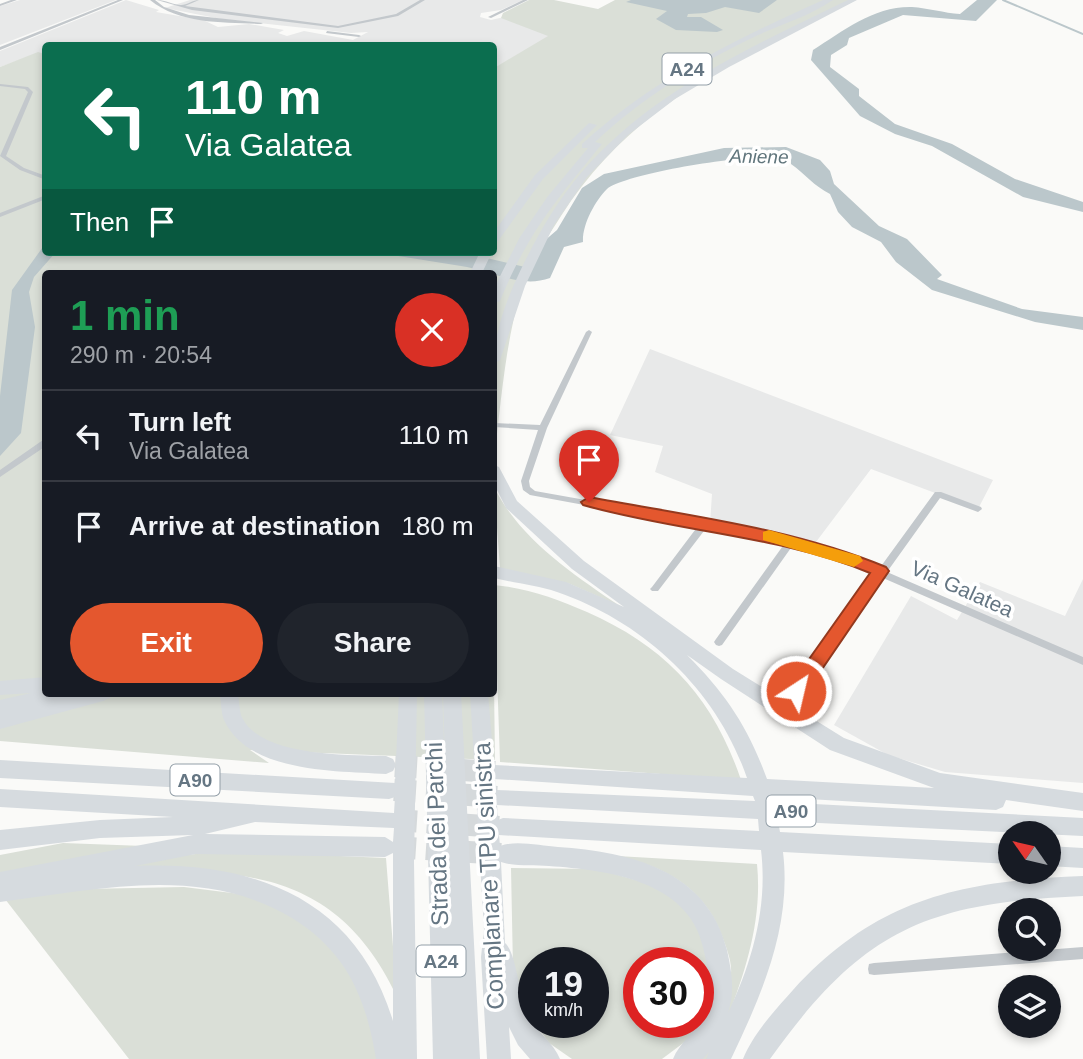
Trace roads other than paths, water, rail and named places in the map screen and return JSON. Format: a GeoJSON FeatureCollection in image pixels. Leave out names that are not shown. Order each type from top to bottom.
{"type":"FeatureCollection","features":[{"type":"Feature","properties":{"kind":"highway"},"geometry":{"type":"LineString","coordinates":[[497,234],[514,207],[547,167],[597,121],[649,83],[727,40],[812,0]]}},
{"type":"Feature","properties":{"kind":"highway","name":"A24"},"geometry":{"type":"LineString","coordinates":[[497,294],[536,218],[568,168],[615,118],[667,81],[736,43],[828,0]]}},
{"type":"Feature","properties":{"kind":"highway","name":"A24"},"geometry":{"type":"LineString","coordinates":[[496,270],[508,246],[545,190],[623,120],[659,92],[720,55],[837,0]]}},
{"type":"Feature","properties":{"kind":"highway"},"geometry":{"type":"LineString","coordinates":[[669,98],[715,70],[853,0]]}},
{"type":"Feature","properties":{"kind":"highway"},"geometry":{"type":"LineString","coordinates":[[497,350],[514,292],[551,218],[586,171],[630,127],[669,98],[739,50],[820,8]]}},
{"type":"Feature","properties":{"kind":"highway"},"geometry":{"type":"LineString","coordinates":[[497,476],[511,504],[578,565],[727,674],[837,744],[940,782],[1074,801]]}},
{"type":"Feature","properties":{"kind":"highway"},"geometry":{"type":"LineString","coordinates":[[497,573],[571,590],[627,617],[662,641],[693,669],[735,724],[765,792],[775,861],[768,936],[747,996],[718,1059]]}},
{"type":"Feature","properties":{"kind":"highway"},"geometry":{"type":"LineString","coordinates":[[0,688],[42,684]]}},
{"type":"Feature","properties":{"kind":"highway"},"geometry":{"type":"LineString","coordinates":[[0,708],[45,697]]}},
{"type":"Feature","properties":{"kind":"highway"},"geometry":{"type":"LineString","coordinates":[[0,721],[88,697]]}},
{"type":"Feature","properties":{"kind":"highway"},"geometry":{"type":"LineString","coordinates":[[230,697],[232,717],[239,730],[264,748],[281,755],[386,765]]}},
{"type":"Feature","properties":{"kind":"highway"},"geometry":{"type":"LineString","coordinates":[[398,697],[407,724]]}},
{"type":"Feature","properties":{"kind":"highway"},"geometry":{"type":"LineString","coordinates":[[405,1059],[403,862],[408,697]]}},
{"type":"Feature","properties":{"kind":"highway","name":"Strada dei Parchi"},"geometry":{"type":"LineString","coordinates":[[434,697],[443,735],[461,871],[468,1059]]}},
{"type":"Feature","properties":{"kind":"highway","name":"Strada dei Parchi"},"geometry":{"type":"LineString","coordinates":[[445,1059],[437,864],[443,735],[451,697]]}},
{"type":"Feature","properties":{"kind":"highway","name":"Complanare TPU sinistra"},"geometry":{"type":"LineString","coordinates":[[479,697],[481,736],[498,862],[492,957],[499,1059]]}},
{"type":"Feature","properties":{"kind":"highway","name":"A90"},"geometry":{"type":"LineString","coordinates":[[0,769],[390,790]]}},
{"type":"Feature","properties":{"kind":"highway"},"geometry":{"type":"LineString","coordinates":[[498,772],[1041,804],[1074,801]]}},
{"type":"Feature","properties":{"kind":"highway","name":"A90"},"geometry":{"type":"LineString","coordinates":[[500,797],[1083,827]]}},
{"type":"Feature","properties":{"kind":"highway","name":"A90"},"geometry":{"type":"LineString","coordinates":[[0,798],[390,820]]}},
{"type":"Feature","properties":{"kind":"highway"},"geometry":{"type":"LineString","coordinates":[[0,840],[100,829],[207,825],[257,812]]}},
{"type":"Feature","properties":{"kind":"highway","name":"A90"},"geometry":{"type":"LineString","coordinates":[[503,827],[998,853]]}},
{"type":"Feature","properties":{"kind":"highway"},"geometry":{"type":"LineString","coordinates":[[0,882],[196,844],[385,847]]}},
{"type":"Feature","properties":{"kind":"highway"},"geometry":{"type":"LineString","coordinates":[[1061,857],[1083,858]]}},
{"type":"Feature","properties":{"kind":"highway"},"geometry":{"type":"LineString","coordinates":[[498,862],[619,862],[661,880],[696,908],[709,930],[719,958],[722,981],[719,1004],[710,1029],[696,1050],[685,1059]]}},
{"type":"Feature","properties":{"kind":"highway"},"geometry":{"type":"LineString","coordinates":[[0,892],[83,882],[183,876],[215,878],[286,901],[331,934],[357,963],[367,979],[378,1007],[388,1059]]}},
{"type":"Feature","properties":{"kind":"highway"},"geometry":{"type":"LineString","coordinates":[[755,1059],[820,975],[847,950],[884,926],[919,910],[982,893],[1031,887],[1083,886]]}},
{"type":"Feature","properties":{"kind":"highway"},"geometry":{"type":"LineString","coordinates":[[495,930],[515,1016],[527,1038],[548,1059]]}},
{"type":"Feature","properties":{"kind":"street"},"geometry":{"type":"LineString","coordinates":[[0,5],[15,0]]}},
{"type":"Feature","properties":{"kind":"street"},"geometry":{"type":"LineString","coordinates":[[0,49],[121,0]]}},
{"type":"Feature","properties":{"kind":"street"},"geometry":{"type":"LineString","coordinates":[[152,0],[162,9],[220,21],[359,36]]}},
{"type":"Feature","properties":{"kind":"street"},"geometry":{"type":"LineString","coordinates":[[159,0],[182,6],[338,27],[397,15],[423,0]]}},
{"type":"Feature","properties":{"kind":"street"},"geometry":{"type":"LineString","coordinates":[[182,6],[197,0]]}},
{"type":"Feature","properties":{"kind":"street"},"geometry":{"type":"LineString","coordinates":[[490,17],[526,0]]}},
{"type":"Feature","properties":{"kind":"street"},"geometry":{"type":"LineString","coordinates":[[0,85],[31,91],[3,156],[22,169],[42,176]]}},
{"type":"Feature","properties":{"kind":"street"},"geometry":{"type":"LineString","coordinates":[[0,215],[42,199]]}},
{"type":"Feature","properties":{"kind":"street"},"geometry":{"type":"LineString","coordinates":[[497,425],[543,428],[589,332]]}},
{"type":"Feature","properties":{"kind":"street","name":"Via Galatea"},"geometry":{"type":"LineString","coordinates":[[543,428],[526,473],[525,485],[531,492],[791,541],[836,553],[1083,661]]}},
{"type":"Feature","properties":{"kind":"street"},"geometry":{"type":"LineString","coordinates":[[0,474],[42,445]]}},
{"type":"Feature","properties":{"kind":"street"},"geometry":{"type":"LineString","coordinates":[[796,691],[938,494],[978,509]]}},
{"type":"Feature","properties":{"kind":"street"},"geometry":{"type":"LineString","coordinates":[[655,589],[703,526]]}},
{"type":"Feature","properties":{"kind":"street"},"geometry":{"type":"LineString","coordinates":[[719,642],[791,541]]}},
{"type":"Feature","properties":{"kind":"street"},"geometry":{"type":"LineString","coordinates":[[874,969],[1083,953]]}},
{"type":"Feature","properties":{"kind":"water"},"geometry":{"type":"Polygon","coordinates":[[[777,0],[759,13],[725,7],[706,13],[688,14],[687,17],[701,17],[723,30],[717,32],[676,30],[656,19],[667,11],[626,2],[777,0]]]}},
{"type":"Feature","properties":{"kind":"water"},"geometry":{"type":"Polygon","coordinates":[[[977,0],[997,0],[976,21],[903,15],[849,38],[847,45],[831,55],[830,67],[859,89],[859,96],[895,124],[952,144],[1015,179],[1083,202],[1083,212],[1023,197],[932,146],[895,134],[860,116],[811,60],[813,50],[872,15],[912,7],[960,14],[977,0]]]}},
{"type":"Feature","properties":{"kind":"water","name":"Aniene"},"geometry":{"type":"Polygon","coordinates":[[[786,147],[820,160],[830,171],[834,184],[879,226],[907,239],[942,275],[937,279],[1022,309],[1083,317],[1083,330],[1035,322],[932,290],[896,262],[881,242],[852,227],[838,212],[830,194],[791,164],[791,160],[778,157],[698,164],[640,176],[607,189],[590,214],[583,242],[564,247],[550,278],[539,281],[505,278],[497,276],[497,270],[479,270],[398,256],[478,256],[525,267],[543,242],[557,230],[582,188],[604,174],[724,148],[786,147]]]}},
{"type":"Feature","properties":{"kind":"water"},"geometry":{"type":"Polygon","coordinates":[[[42,248],[42,256],[52,256],[34,277],[29,292],[35,327],[21,433],[0,456],[0,396],[12,290],[42,248]]]}},
{"type":"Feature","properties":{"kind":"waterway"},"geometry":{"type":"LineString","coordinates":[[1003,0],[1083,34]]}},
{"type":"Feature","properties":{"kind":"tunnel"},"geometry":{"type":"LineString","coordinates":[[395,766],[495,772]]}},
{"type":"Feature","properties":{"kind":"tunnel"},"geometry":{"type":"LineString","coordinates":[[394,790],[497,797]]}},
{"type":"Feature","properties":{"kind":"tunnel"},"geometry":{"type":"LineString","coordinates":[[395,820],[499,827]]}},
{"type":"Feature","properties":{"kind":"tunnel"},"geometry":{"type":"LineString","coordinates":[[394,847],[501,854]]}}]}
